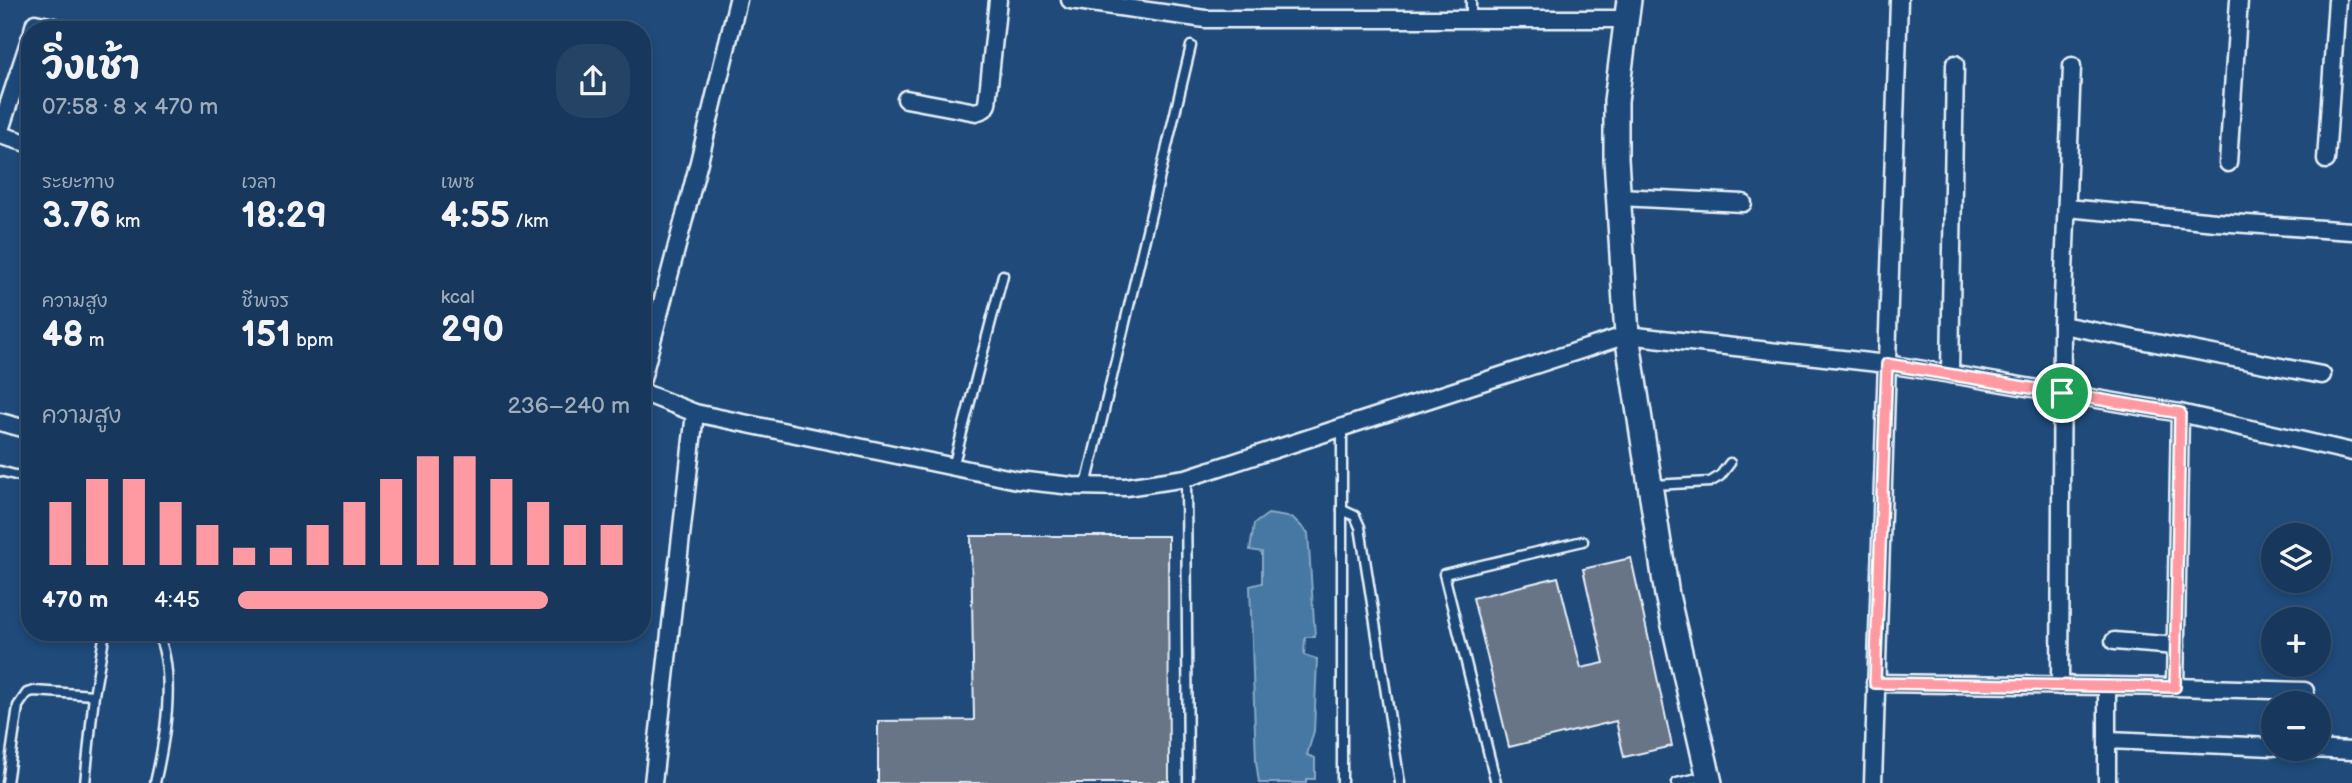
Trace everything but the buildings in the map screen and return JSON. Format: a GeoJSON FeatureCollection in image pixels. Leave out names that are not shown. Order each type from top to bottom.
{"type":"FeatureCollection","features":[{"type":"Feature","properties":{"kind":"main road"},"geometry":{"type":"LineString","coordinates":[[1628,10],[1616,101],[1627,334],[1667,595],[1709,779]]}},
{"type":"Feature","properties":{"kind":"street"},"geometry":{"type":"LineString","coordinates":[[651,319],[699,162],[738,0]]}},
{"type":"Feature","properties":{"kind":"street"},"geometry":{"type":"LineString","coordinates":[[906,99],[976,112],[984,109],[987,104],[998,0]]}},
{"type":"Feature","properties":{"kind":"street"},"geometry":{"type":"LineString","coordinates":[[1070,0],[1205,19],[1471,18],[1628,10]]}},
{"type":"Feature","properties":{"kind":"street"},"geometry":{"type":"LineString","coordinates":[[1873,783],[1899,0]]}},
{"type":"Feature","properties":{"kind":"street"},"geometry":{"type":"LineString","coordinates":[[2228,163],[2239,0]]}},
{"type":"Feature","properties":{"kind":"street"},"geometry":{"type":"LineString","coordinates":[[2326,160],[2337,0]]}},
{"type":"Feature","properties":{"kind":"street"},"geometry":{"type":"LineString","coordinates":[[1950,374],[1955,64]]}},
{"type":"Feature","properties":{"kind":"street"},"geometry":{"type":"LineString","coordinates":[[2060,686],[2062,325],[2071,66]]}},
{"type":"Feature","properties":{"kind":"street"},"geometry":{"type":"LineString","coordinates":[[21,67],[0,132],[21,140]]}},
{"type":"Feature","properties":{"kind":"street"},"geometry":{"type":"LineString","coordinates":[[1619,197],[1744,203]]}},
{"type":"Feature","properties":{"kind":"street"},"geometry":{"type":"LineString","coordinates":[[2067,208],[2352,231]]}},
{"type":"Feature","properties":{"kind":"street"},"geometry":{"type":"LineString","coordinates":[[2062,325],[2322,374]]}},
{"type":"Feature","properties":{"kind":"street"},"geometry":{"type":"LineString","coordinates":[[651,396],[695,413],[1017,480],[1126,487],[1186,478],[1627,334],[1887,364],[1950,374],[2180,413],[2352,452]]}},
{"type":"Feature","properties":{"kind":"street"},"geometry":{"type":"LineString","coordinates":[[653,783],[695,413]]}},
{"type":"Feature","properties":{"kind":"street"},"geometry":{"type":"LineString","coordinates":[[2175,687],[2180,413]]}},
{"type":"Feature","properties":{"kind":"street"},"geometry":{"type":"LineString","coordinates":[[0,422],[21,428]]}},
{"type":"Feature","properties":{"kind":"street"},"geometry":{"type":"LineString","coordinates":[[2114,641],[2176,646]]}},
{"type":"Feature","properties":{"kind":"street"},"geometry":{"type":"LineString","coordinates":[[1875,683],[2305,691]]}},
{"type":"Feature","properties":{"kind":"street"},"geometry":{"type":"LineString","coordinates":[[2107,686],[2107,783]]}},
{"type":"Feature","properties":{"kind":"street"},"geometry":{"type":"LineString","coordinates":[[2108,740],[2261,746]]}},
{"type":"Feature","properties":{"kind":"street"},"geometry":{"type":"LineString","coordinates":[[2331,750],[2352,751],[2352,745]]}},
{"type":"Feature","properties":{"kind":"lane"},"geometry":{"type":"LineString","coordinates":[[1471,0],[1471,18]]}},
{"type":"Feature","properties":{"kind":"lane"},"geometry":{"type":"LineString","coordinates":[[1086,486],[1191,46]]}},
{"type":"Feature","properties":{"kind":"lane"},"geometry":{"type":"LineString","coordinates":[[953,467],[1003,275]]}},
{"type":"Feature","properties":{"kind":"lane"},"geometry":{"type":"LineString","coordinates":[[1342,428],[1342,783]]}},
{"type":"Feature","properties":{"kind":"lane"},"geometry":{"type":"LineString","coordinates":[[1650,486],[1710,482],[1720,476],[1730,463]]}},
{"type":"Feature","properties":{"kind":"lane"},"geometry":{"type":"LineString","coordinates":[[0,471],[21,477]]}},
{"type":"Feature","properties":{"kind":"lane"},"geometry":{"type":"LineString","coordinates":[[1186,478],[1188,783]]}},
{"type":"Feature","properties":{"kind":"lane"},"geometry":{"type":"LineString","coordinates":[[1342,510],[1355,516],[1360,527],[1400,783]]}},
{"type":"Feature","properties":{"kind":"lane"},"geometry":{"type":"LineString","coordinates":[[1496,783],[1444,574],[1583,541]]}},
{"type":"Feature","properties":{"kind":"lane"},"geometry":{"type":"LineString","coordinates":[[85,783],[94,695],[103,641]]}},
{"type":"Feature","properties":{"kind":"lane"},"geometry":{"type":"LineString","coordinates":[[155,783],[165,739],[166,680],[164,653],[160,641]]}},
{"type":"Feature","properties":{"kind":"lane"},"geometry":{"type":"LineString","coordinates":[[7,783],[18,706],[23,697],[34,691],[94,695]]}},
{"type":"Feature","properties":{"kind":"lane"},"geometry":{"type":"LineString","coordinates":[[1677,783],[1709,779]]}},
{"type":"Feature","properties":{"kind":"water"},"geometry":{"type":"Polygon","coordinates":[[[1268,514],[1293,518],[1308,533],[1315,637],[1305,637],[1304,655],[1317,659],[1314,731],[1307,755],[1315,758],[1315,779],[1306,779],[1306,783],[1259,783],[1250,586],[1262,583],[1262,552],[1250,550],[1254,524],[1268,514]]]}},
{"type":"Feature","properties":{"kind":"route"},"geometry":{"type":"LineString","coordinates":[[1887,364],[2062,393],[2180,413],[2175,687],[1875,683],[1887,364]]}}]}
